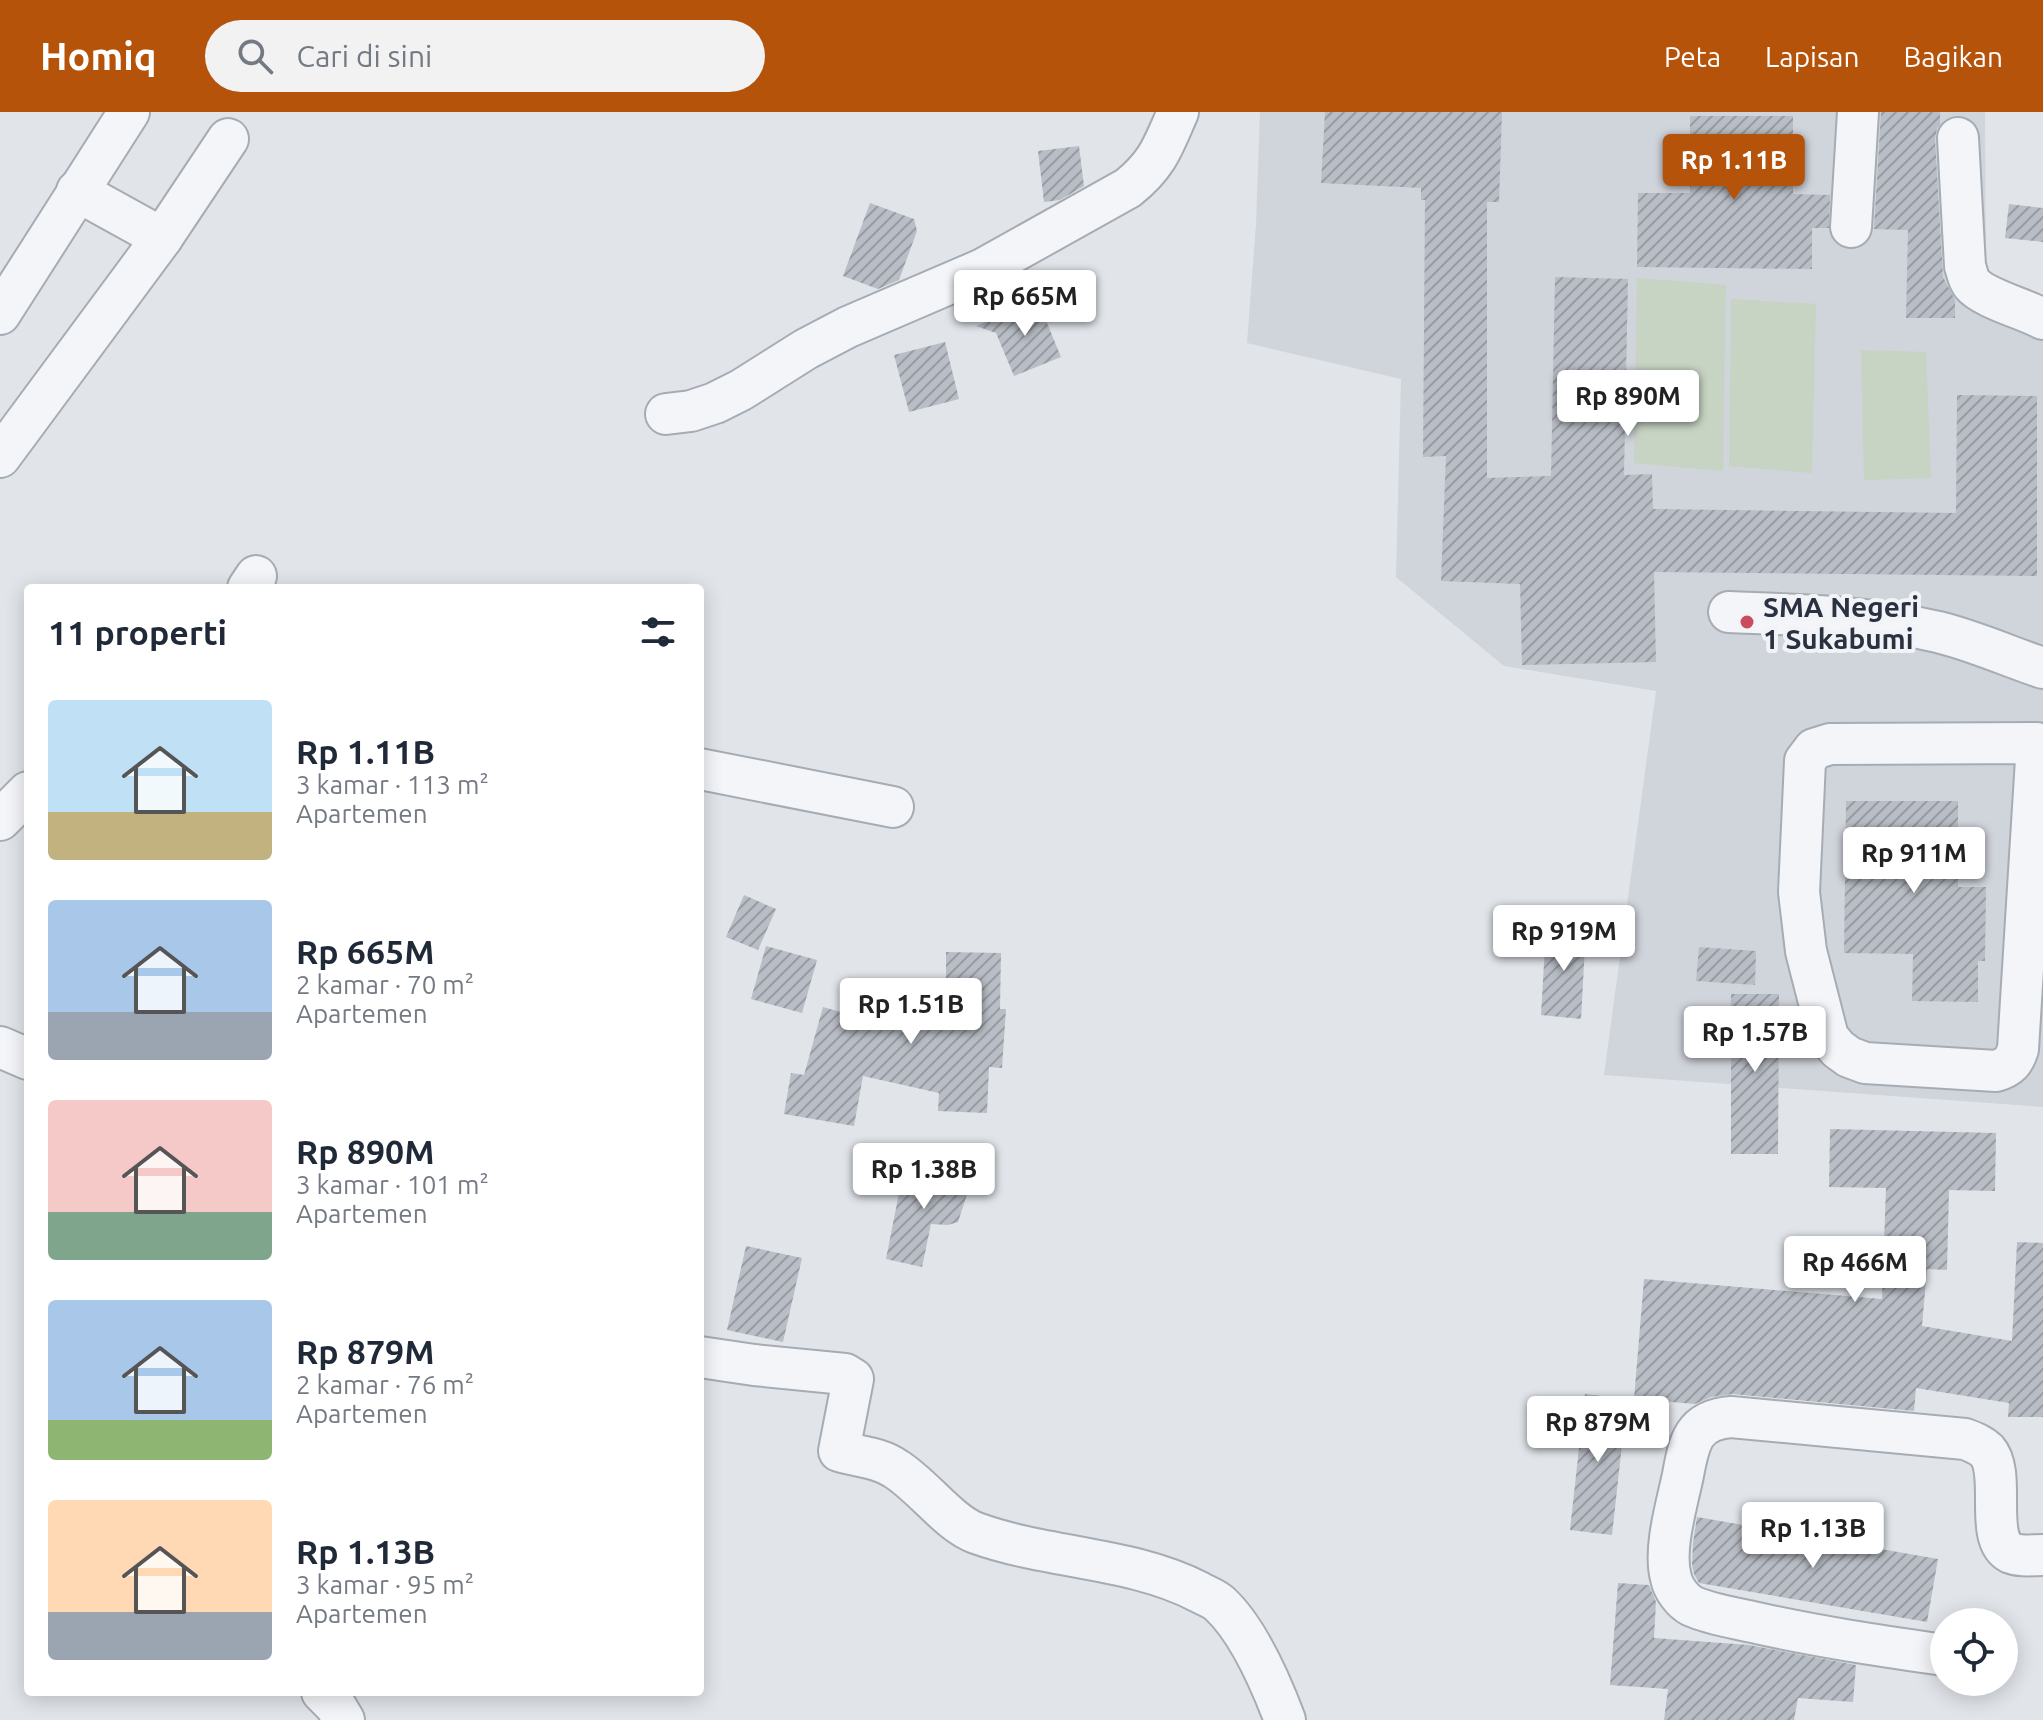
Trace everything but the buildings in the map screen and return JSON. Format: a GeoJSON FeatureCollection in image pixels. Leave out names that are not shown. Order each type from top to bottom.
{"type":"FeatureCollection","features":[{"type":"Feature","properties":{"kind":"street"},"geometry":{"type":"LineString","coordinates":[[0,314],[129,112]]}},
{"type":"Feature","properties":{"kind":"street"},"geometry":{"type":"LineString","coordinates":[[666,414],[691,411],[715,403],[848,327],[983,269],[1128,188],[1147,173],[1160,153],[1178,112]]}},
{"type":"Feature","properties":{"kind":"street"},"geometry":{"type":"LineString","coordinates":[[1851,227],[1858,112]]}},
{"type":"Feature","properties":{"kind":"street"},"geometry":{"type":"LineString","coordinates":[[1958,138],[1965,266],[1970,282],[1980,292],[2043,319]]}},
{"type":"Feature","properties":{"kind":"street"},"geometry":{"type":"LineString","coordinates":[[0,457],[162,238],[228,139]]}},
{"type":"Feature","properties":{"kind":"street"},"geometry":{"type":"LineString","coordinates":[[77,191],[162,238]]}},
{"type":"Feature","properties":{"kind":"street"},"geometry":{"type":"LineString","coordinates":[[1729,612],[1836,617],[1940,632],[2043,668]]}},
{"type":"Feature","properties":{"kind":"street"},"geometry":{"type":"LineString","coordinates":[[2041,738],[2015,1058],[2010,1065],[1996,1071],[1865,1063],[1849,1057],[1828,1037],[1802,926],[1799,879],[1805,761],[1814,749],[1830,744],[2041,738]]}},
{"type":"Feature","properties":{"kind":"street"},"geometry":{"type":"LineString","coordinates":[[704,770],[893,807]]}},
{"type":"Feature","properties":{"kind":"street"},"geometry":{"type":"LineString","coordinates":[[0,820],[24,796]]}},
{"type":"Feature","properties":{"kind":"street"},"geometry":{"type":"LineString","coordinates":[[0,1047],[24,1057]]}},
{"type":"Feature","properties":{"kind":"street"},"geometry":{"type":"LineString","coordinates":[[704,1358],[845,1374],[853,1379],[839,1451],[893,1466],[973,1532],[1052,1554],[1136,1569],[1180,1582],[1219,1603],[1244,1632],[1276,1695],[1285,1720]]}},
{"type":"Feature","properties":{"kind":"street"},"geometry":{"type":"LineString","coordinates":[[1930,1653],[1799,1633],[1689,1605],[1671,1579],[1669,1548],[1687,1452],[1697,1430],[1705,1422],[1731,1417],[1965,1439],[1988,1452],[1995,1467],[1998,1533],[2002,1544],[2010,1552],[2043,1555]]}},
{"type":"Feature","properties":{"kind":"street"},"geometry":{"type":"LineString","coordinates":[[326,1696],[344,1720]]}},
{"type":"Feature","properties":{"kind":"shaded area","name":"SMA Negeri 1 Sukabumi"},"geometry":{"type":"Polygon","coordinates":[[[1260,112],[1985,112],[1986,287],[1991,320],[2043,332],[2043,1107],[1604,1075],[1656,691],[1504,666],[1396,577],[1401,379],[1247,343],[1260,112]]]}},
{"type":"Feature","properties":{"kind":"green space"},"geometry":{"type":"Polygon","coordinates":[[[1637,278],[1726,285],[1723,471],[1634,463],[1637,278]]]}},
{"type":"Feature","properties":{"kind":"green space"},"geometry":{"type":"Polygon","coordinates":[[[1731,299],[1816,304],[1812,473],[1729,466],[1731,299]]]}},
{"type":"Feature","properties":{"kind":"green space"},"geometry":{"type":"Polygon","coordinates":[[[1861,350],[1926,352],[1931,478],[1864,480],[1861,350]]]}},
{"type":"Feature","properties":{"kind":"place","name":"SMA Negeri 1 Sukabumi"},"geometry":{"type":"Point","coordinates":[1747,622]}}]}
